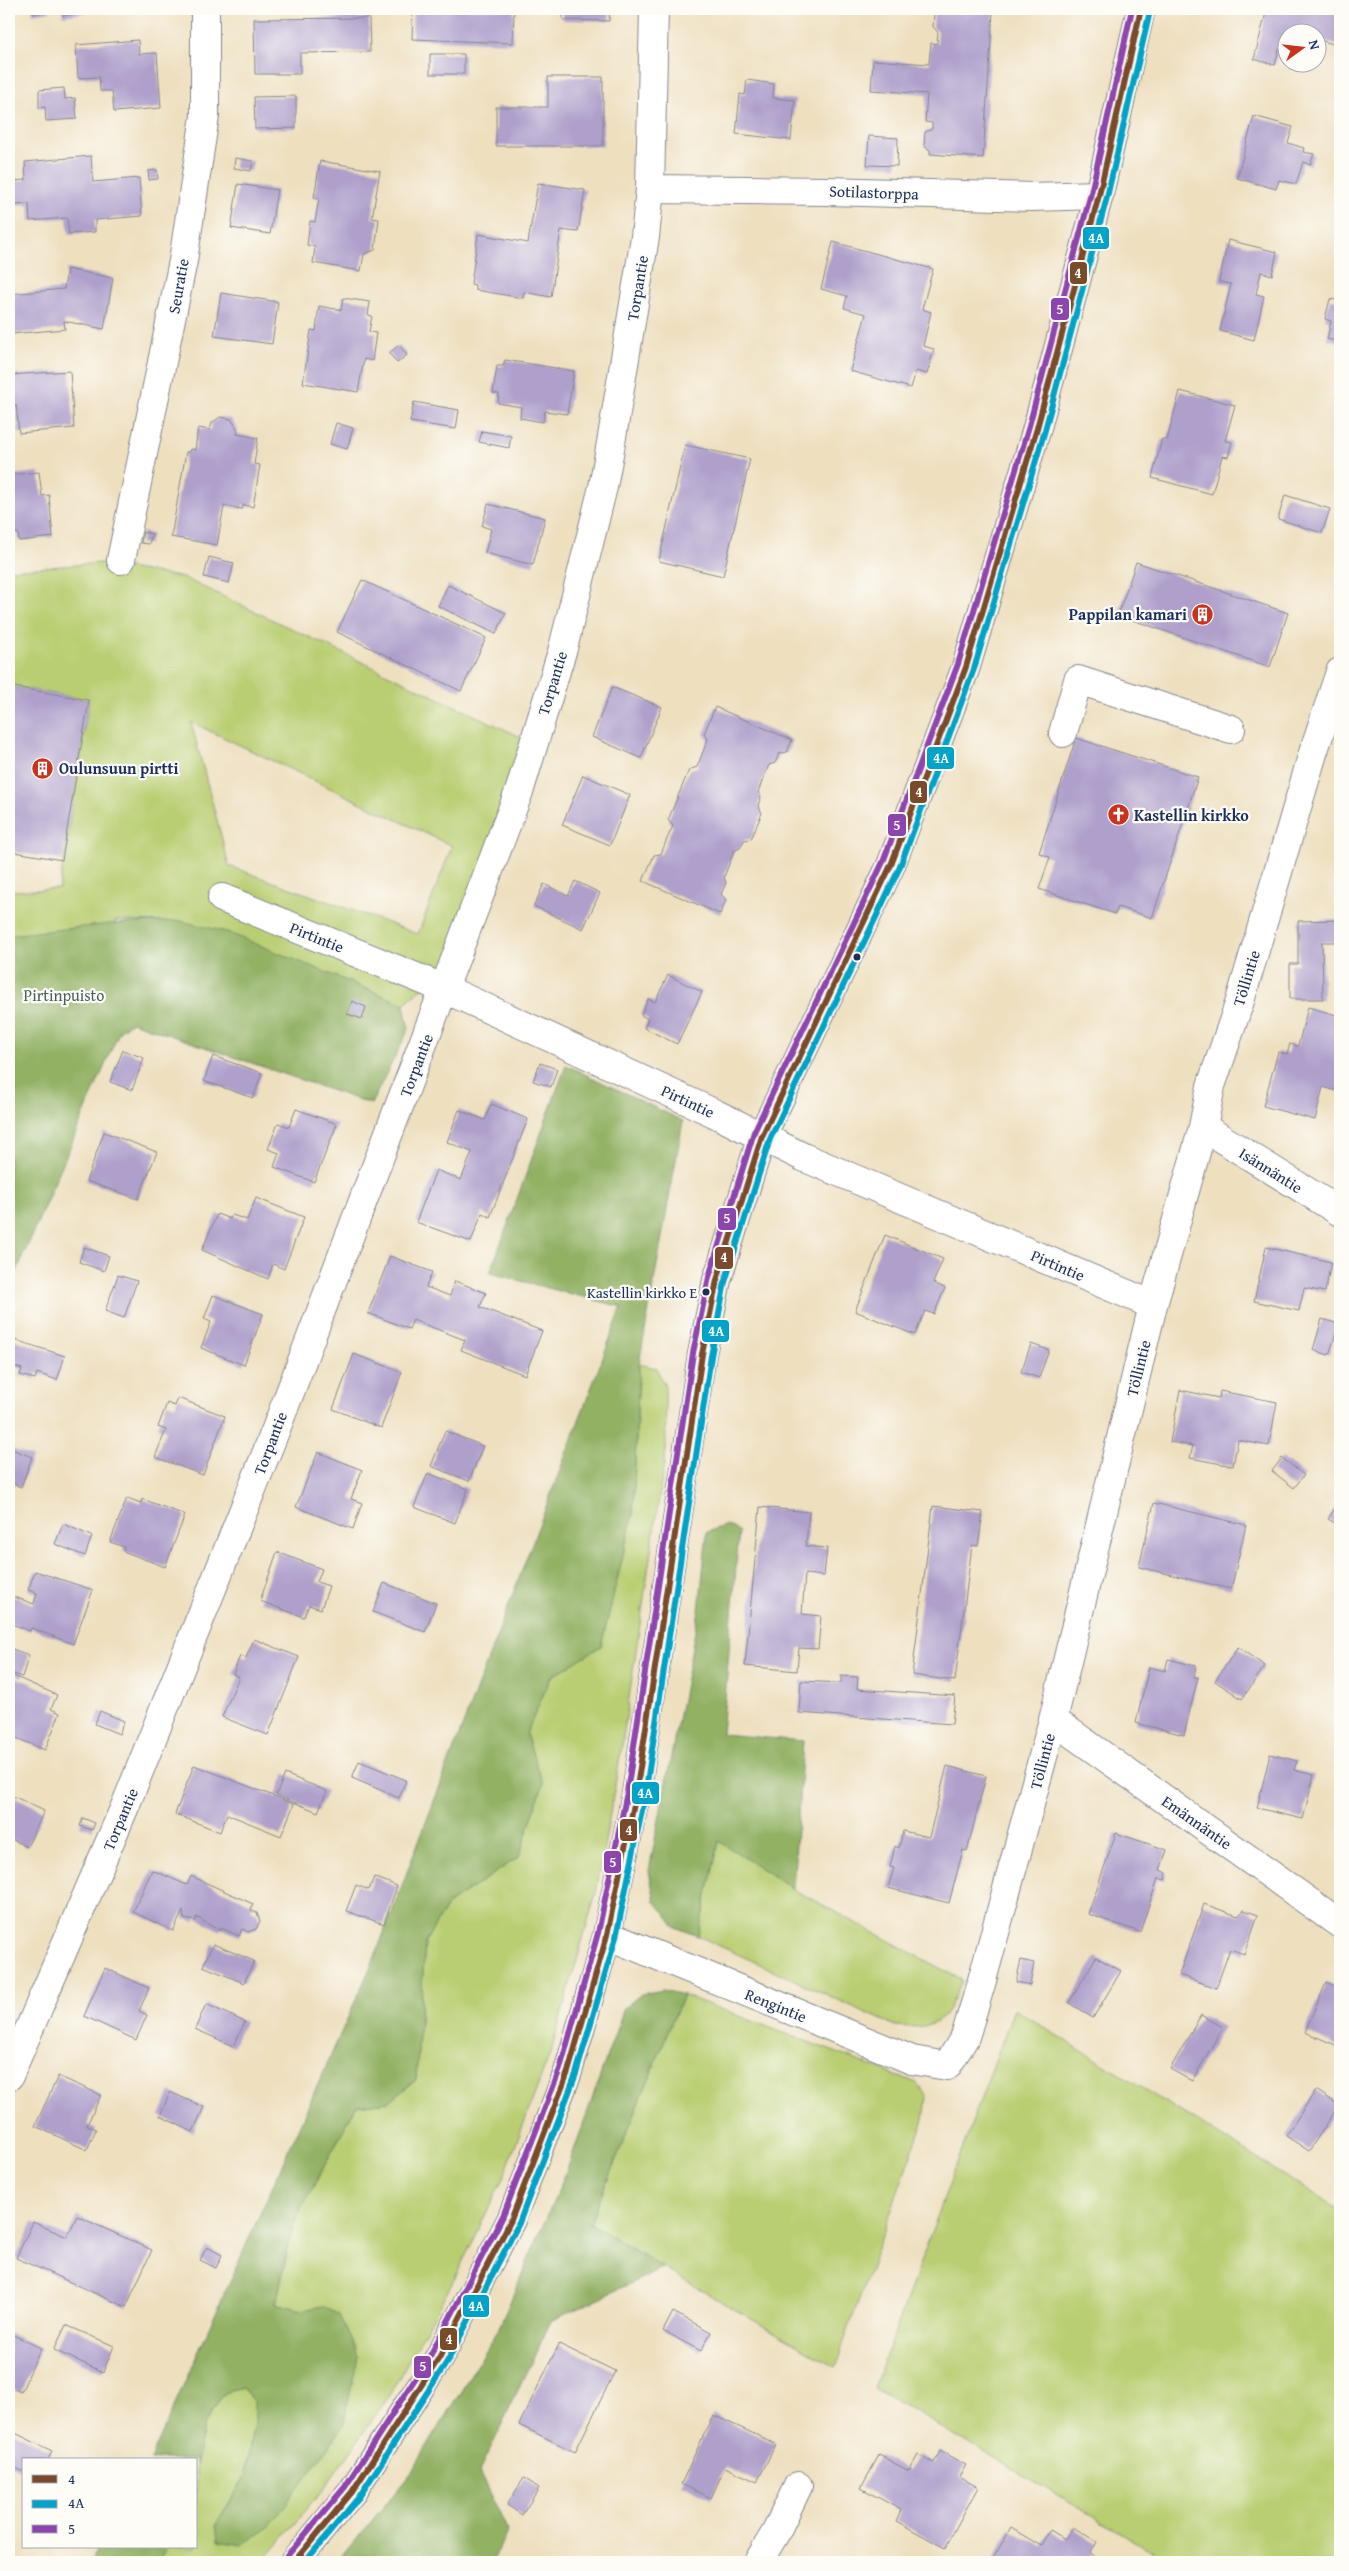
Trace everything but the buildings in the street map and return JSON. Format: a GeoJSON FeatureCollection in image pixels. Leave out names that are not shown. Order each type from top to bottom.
{"type":"FeatureCollection","features":[{"type":"Feature","properties":{"kind":"main road"},"geometry":{"type":"LineString","coordinates":[[294,2562],[352,2492],[439,2358],[511,2220],[568,2072],[607,1935],[636,1794],[702,1354],[717,1280],[762,1136],[891,865],[966,667],[1037,428],[1099,195],[1141,9]]}},
{"type":"Feature","properties":{"kind":"street","name":"Seuratie"},"geometry":{"type":"LineString","coordinates":[[121,560],[183,261],[205,116],[205,9]]}},
{"type":"Feature","properties":{"kind":"street","name":"Torpantie"},"geometry":{"type":"LineString","coordinates":[[9,2076],[130,1796],[276,1428],[520,789],[562,648],[603,487],[611,442],[645,237],[650,189],[654,9]]}},
{"type":"Feature","properties":{"kind":"street","name":"Sotilastorppa"},"geometry":{"type":"LineString","coordinates":[[650,189],[828,191],[1031,197],[1099,195]]}},
{"type":"Feature","properties":{"kind":"street","name":"Töllintie"},"geometry":{"type":"LineString","coordinates":[[948,2066],[965,2037],[1053,1720],[1153,1305],[1202,1127],[1211,1086],[1240,1001],[1313,753],[1340,672]]}},
{"type":"Feature","properties":{"kind":"street"},"geometry":{"type":"LineString","coordinates":[[1063,733],[1078,680],[1232,729]]}},
{"type":"Feature","properties":{"kind":"street","name":"Pirtintie"},"geometry":{"type":"LineString","coordinates":[[222,898],[445,989],[762,1136],[803,1157],[1153,1305]]}},
{"type":"Feature","properties":{"kind":"street","name":"Isännäntie"},"geometry":{"type":"LineString","coordinates":[[1202,1127],[1340,1212]]}},
{"type":"Feature","properties":{"kind":"street","name":"Emännäntie"},"geometry":{"type":"LineString","coordinates":[[1053,1720],[1340,1924]]}},
{"type":"Feature","properties":{"kind":"street","name":"Rengintie"},"geometry":{"type":"LineString","coordinates":[[607,1935],[912,2060],[948,2066]]}},
{"type":"Feature","properties":{"kind":"street"},"geometry":{"type":"LineString","coordinates":[[758,2562],[798,2486]]}},
{"type":"Feature","properties":{"kind":"green space","name":"Pirtinpuisto"},"geometry":{"type":"Polygon","coordinates":[[[101,563],[184,578],[525,739],[446,968],[404,1004],[186,922],[115,921],[121,1012],[9,1275],[9,891],[59,889],[89,700],[14,687],[9,682],[9,570],[101,563]],[[191,722],[229,866],[418,934],[452,846],[191,722]]]}},
{"type":"Feature","properties":{"kind":"green space","name":"Pirtinpuisto"},"geometry":{"type":"Polygon","coordinates":[[[180,921],[227,932],[404,1004],[409,1029],[371,1104],[132,1022],[120,1030],[9,1289],[9,935],[109,924],[180,921]]]}},
{"type":"Feature","properties":{"kind":"green space"},"geometry":{"type":"Polygon","coordinates":[[[566,1065],[683,1121],[639,1364],[633,1514],[601,1646],[551,1677],[526,1734],[543,1784],[519,1857],[448,1904],[425,1942],[416,2080],[388,2102],[356,2106],[293,2225],[276,2303],[302,2310],[323,2306],[339,2315],[358,2356],[343,2427],[269,2527],[242,2545],[218,2541],[216,2524],[244,2479],[254,2424],[254,2401],[242,2388],[223,2393],[204,2426],[198,2458],[151,2458],[374,1959],[622,1307],[490,1273],[566,1065]]]}},
{"type":"Feature","properties":{"kind":"green space"},"geometry":{"type":"Polygon","coordinates":[[[639,1364],[656,1368],[665,1386],[666,1451],[621,1751],[596,1893],[552,2048],[504,2176],[455,2278],[387,2399],[323,2490],[262,2562],[157,2562],[166,2548],[198,2548],[198,2458],[204,2426],[223,2393],[242,2388],[255,2401],[254,2424],[244,2479],[216,2524],[219,2541],[323,2306],[302,2310],[276,2304],[293,2225],[356,2106],[388,2102],[416,2080],[425,1942],[448,1904],[519,1857],[543,1784],[526,1734],[551,1677],[601,1646],[633,1514],[639,1364]]]}},
{"type":"Feature","properties":{"kind":"green space"},"geometry":{"type":"Polygon","coordinates":[[[726,1525],[739,1531],[722,1734],[803,1741],[793,1889],[719,1841],[698,1936],[675,1927],[655,1901],[649,1871],[699,1611],[707,1532],[726,1525]]]}},
{"type":"Feature","properties":{"kind":"green space"},"geometry":{"type":"Polygon","coordinates":[[[719,1841],[793,1889],[962,1980],[945,2014],[932,2024],[910,2027],[895,2026],[698,1936],[719,1841]]]}},
{"type":"Feature","properties":{"kind":"green space"},"geometry":{"type":"Polygon","coordinates":[[[663,1990],[683,1995],[590,2223],[663,2268],[551,2321],[479,2472],[508,2531],[491,2562],[338,2562],[412,2472],[497,2332],[567,2170],[624,2008],[641,1994],[663,1990]]]}},
{"type":"Feature","properties":{"kind":"green space"},"geometry":{"type":"Polygon","coordinates":[[[683,1995],[917,2083],[927,2097],[924,2119],[835,2367],[663,2268],[590,2223],[683,1995]]]}},
{"type":"Feature","properties":{"kind":"green space"},"geometry":{"type":"Polygon","coordinates":[[[1014,2009],[1340,2210],[1340,2562],[1171,2562],[874,2388],[1014,2009]]]}},
{"type":"Feature","properties":{"kind":"green space"},"geometry":{"type":"Polygon","coordinates":[[[98,2548],[166,2548],[157,2562],[90,2562],[98,2548]]]}},
{"type":"Feature","properties":{"kind":"transit line","name":"5"},"geometry":{"type":"LineString","coordinates":[[287,2556],[345,2487],[431,2354],[503,2216],[560,2069],[598,1933],[627,1792],[693,1353],[709,1277],[754,1132],[883,862],[958,664],[1029,426],[1091,193],[1132,9]]}},
{"type":"Feature","properties":{"kind":"transit line","name":"4"},"geometry":{"type":"LineString","coordinates":[[294,2562],[352,2492],[439,2358],[511,2220],[568,2072],[607,1935],[636,1794],[702,1354],[717,1280],[762,1136],[891,865],[966,667],[1037,428],[1099,195],[1141,9]]}},
{"type":"Feature","properties":{"kind":"transit line","name":"4A"},"geometry":{"type":"LineString","coordinates":[[305,2562],[359,2497],[447,2362],[519,2223],[576,2074],[616,1937],[645,1796],[711,1356],[725,1282],[770,1139],[899,869],[974,669],[1045,430],[1107,197],[1150,11]]}},
{"type":"Feature","properties":{"kind":"place","name":"Pappilan kamari"},"geometry":{"type":"Point","coordinates":[1203,614]}},
{"type":"Feature","properties":{"kind":"place","name":"Oulunsuun pirtti"},"geometry":{"type":"Point","coordinates":[43,768]}},
{"type":"Feature","properties":{"kind":"place","name":"Kastellin kirkko"},"geometry":{"type":"Point","coordinates":[1118,815]}},
{"type":"Feature","properties":{"kind":"place","name":"Kastellin kirkko E"},"geometry":{"type":"Point","coordinates":[706,1292]}}]}
